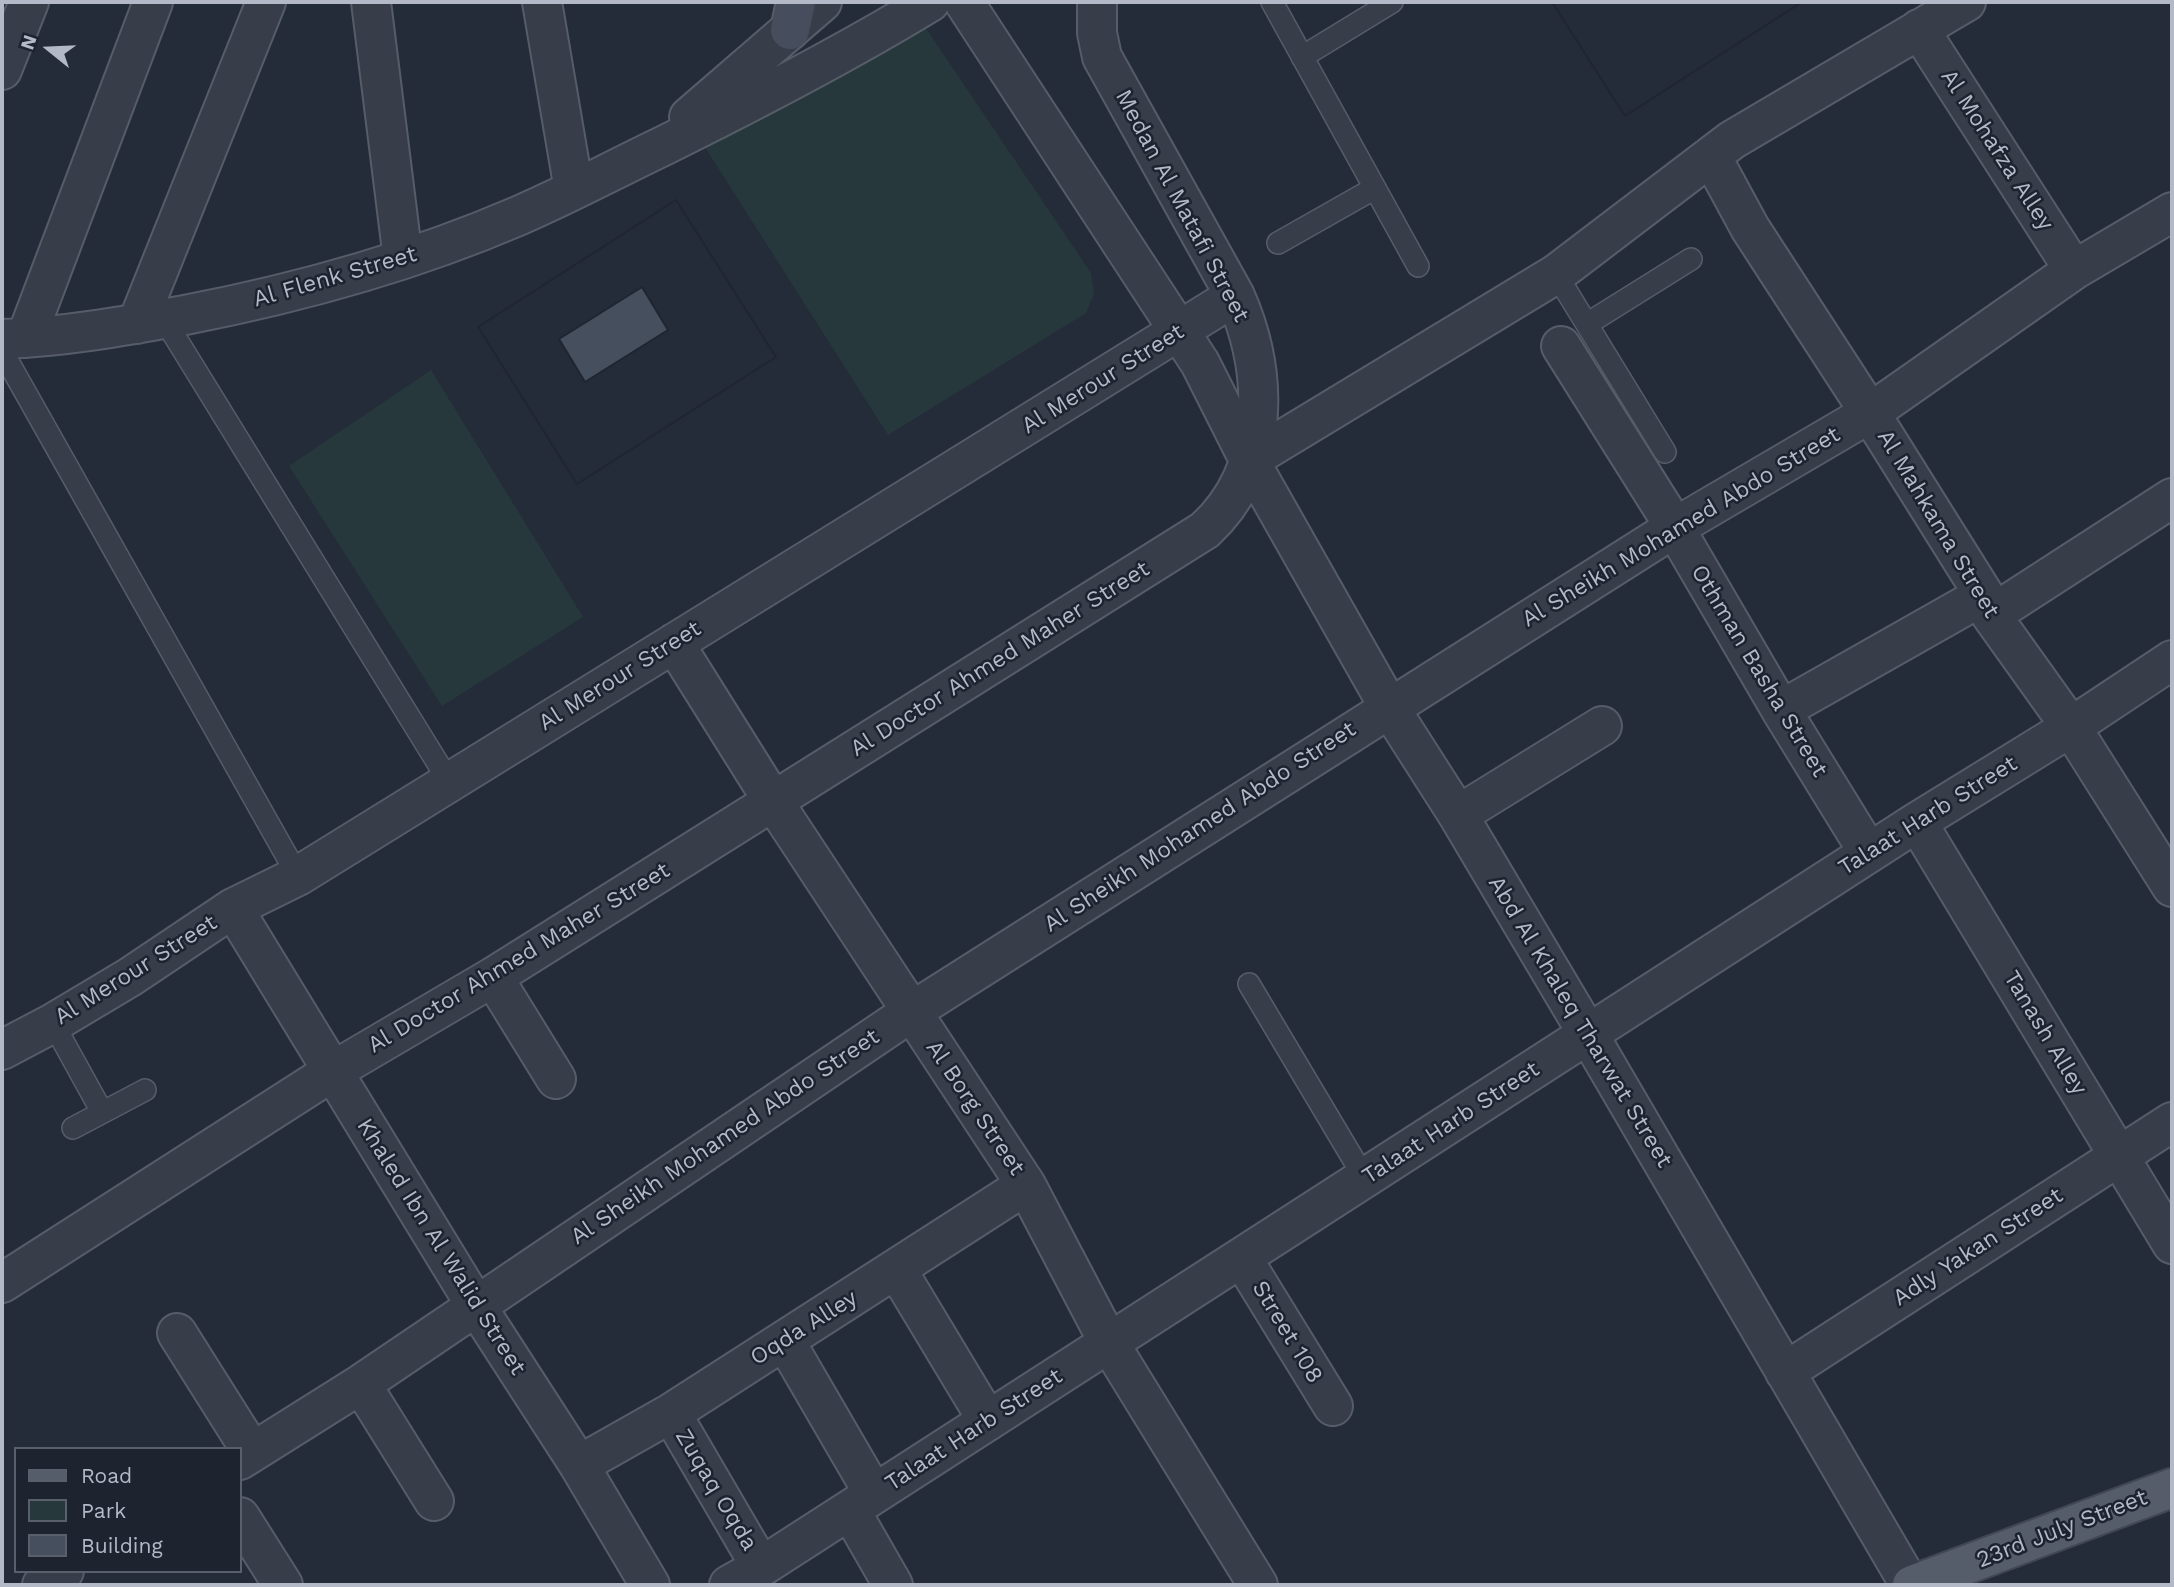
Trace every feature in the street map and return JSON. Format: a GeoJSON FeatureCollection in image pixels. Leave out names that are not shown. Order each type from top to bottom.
{"type":"FeatureCollection","features":[{"type":"Feature","properties":{"kind":"main road","name":"23rd July Street"},"geometry":{"type":"LineString","coordinates":[[1911,1585],[2172,1488]]}},
{"type":"Feature","properties":{"kind":"street"},"geometry":{"type":"LineString","coordinates":[[2,70],[29,2]]}},
{"type":"Feature","properties":{"kind":"street"},"geometry":{"type":"LineString","coordinates":[[10,342],[153,2]]}},
{"type":"Feature","properties":{"kind":"street"},"geometry":{"type":"LineString","coordinates":[[150,321],[266,2]]}},
{"type":"Feature","properties":{"kind":"street"},"geometry":{"type":"LineString","coordinates":[[371,2],[403,259]]}},
{"type":"Feature","properties":{"kind":"street"},"geometry":{"type":"LineString","coordinates":[[542,2],[574,190]]}},
{"type":"Feature","properties":{"kind":"street","name":"Al Flenk Street"},"geometry":{"type":"LineString","coordinates":[[649,152],[793,16],[822,2]]}},
{"type":"Feature","properties":{"kind":"street","name":"Al Flenk Street"},"geometry":{"type":"LineString","coordinates":[[10,342],[150,321],[292,291],[403,259],[472,234],[574,190],[774,90],[930,2]]}},
{"type":"Feature","properties":{"kind":"street"},"geometry":{"type":"LineString","coordinates":[[964,2],[1181,331],[1218,395],[1250,460],[1556,274],[1732,140],[1966,2]]}},
{"type":"Feature","properties":{"kind":"street","name":"Medan Al Matafi Street"},"geometry":{"type":"LineString","coordinates":[[1097,2],[1097,33],[1102,57],[1247,322],[1258,377],[1258,406],[1250,460]]}},
{"type":"Feature","properties":{"kind":"street","name":"Al Mohafza Alley"},"geometry":{"type":"LineString","coordinates":[[1919,29],[2074,270]]}},
{"type":"Feature","properties":{"kind":"street","name":"Al Mahkama Street"},"geometry":{"type":"LineString","coordinates":[[1711,156],[1750,228],[1867,408],[1988,605],[2071,727],[2172,887]]}},
{"type":"Feature","properties":{"kind":"street","name":"Al Sheikh Mohamed Abdo Street"},"geometry":{"type":"LineString","coordinates":[[246,1456],[361,1384],[475,1304],[911,1012],[1389,707],[1670,521],[1867,408],[2074,270],[2172,212]]}},
{"type":"Feature","properties":{"kind":"street","name":"Al Merour Street"},"geometry":{"type":"LineString","coordinates":[[2,1050],[130,977],[233,908],[298,876],[1235,296]]}},
{"type":"Feature","properties":{"kind":"street","name":"Othman Basha Street"},"geometry":{"type":"LineString","coordinates":[[1574,335],[1670,521],[1869,853]]}},
{"type":"Feature","properties":{"kind":"street","name":"Abd Al Khaleq Tharwat Street"},"geometry":{"type":"LineString","coordinates":[[1250,460],[1389,707],[1458,815],[1911,1585]]}},
{"type":"Feature","properties":{"kind":"street","name":"Al Doctor Ahmed Maher Street"},"geometry":{"type":"LineString","coordinates":[[2,1283],[333,1071],[493,977],[1205,530],[1234,499],[1250,460]]}},
{"type":"Feature","properties":{"kind":"street"},"geometry":{"type":"LineString","coordinates":[[1781,710],[1988,605],[2172,499]]}},
{"type":"Feature","properties":{"kind":"street","name":"Al Borg Street"},"geometry":{"type":"LineString","coordinates":[[674,643],[773,802],[1026,1185],[1109,1343],[1258,1585]]}},
{"type":"Feature","properties":{"kind":"street","name":"Talaat Harb Street"},"geometry":{"type":"LineString","coordinates":[[745,1576],[2172,660]]}},
{"type":"Feature","properties":{"kind":"street"},"geometry":{"type":"LineString","coordinates":[[1458,815],[1602,726]]}},
{"type":"Feature","properties":{"kind":"street","name":"Tanash Alley"},"geometry":{"type":"LineString","coordinates":[[1917,822],[2172,1244]]}},
{"type":"Feature","properties":{"kind":"street","name":"Khaled Ibn Al Walid Street"},"geometry":{"type":"LineString","coordinates":[[233,908],[475,1304],[579,1465],[650,1585]]}},
{"type":"Feature","properties":{"kind":"street"},"geometry":{"type":"LineString","coordinates":[[493,977],[556,1079]]}},
{"type":"Feature","properties":{"kind":"street","name":"Adly Yakan Street"},"geometry":{"type":"LineString","coordinates":[[1785,1372],[2172,1122]]}},
{"type":"Feature","properties":{"kind":"street","name":"Oqda Alley"},"geometry":{"type":"LineString","coordinates":[[579,1465],[671,1413],[1026,1185]]}},
{"type":"Feature","properties":{"kind":"street","name":"Street 108"},"geometry":{"type":"LineString","coordinates":[[1242,1258],[1333,1406]]}},
{"type":"Feature","properties":{"kind":"street"},"geometry":{"type":"LineString","coordinates":[[897,1270],[988,1421]]}},
{"type":"Feature","properties":{"kind":"street"},"geometry":{"type":"LineString","coordinates":[[177,1333],[241,1447]]}},
{"type":"Feature","properties":{"kind":"street"},"geometry":{"type":"LineString","coordinates":[[785,1341],[862,1502],[893,1585]]}},
{"type":"Feature","properties":{"kind":"street"},"geometry":{"type":"LineString","coordinates":[[361,1384],[434,1502]]}},
{"type":"Feature","properties":{"kind":"street","name":"Zuqaq Oqda"},"geometry":{"type":"LineString","coordinates":[[671,1413],[745,1576]]}},
{"type":"Feature","properties":{"kind":"street"},"geometry":{"type":"LineString","coordinates":[[242,1520],[283,1585]]}},
{"type":"Feature","properties":{"kind":"street"},"geometry":{"type":"LineString","coordinates":[[42,1585],[61,1573]]}},
{"type":"Feature","properties":{"kind":"lane"},"geometry":{"type":"LineString","coordinates":[[1272,2],[1418,266]]}},
{"type":"Feature","properties":{"kind":"lane"},"geometry":{"type":"LineString","coordinates":[[1302,57],[1392,2]]}},
{"type":"Feature","properties":{"kind":"lane"},"geometry":{"type":"LineString","coordinates":[[1278,243],[1375,188]]}},
{"type":"Feature","properties":{"kind":"lane"},"geometry":{"type":"LineString","coordinates":[[1574,335],[1691,259]]}},
{"type":"Feature","properties":{"kind":"lane"},"geometry":{"type":"LineString","coordinates":[[1556,274],[1574,335],[1665,452]]}},
{"type":"Feature","properties":{"kind":"lane"},"geometry":{"type":"LineString","coordinates":[[150,321],[450,783]]}},
{"type":"Feature","properties":{"kind":"lane"},"geometry":{"type":"LineString","coordinates":[[10,342],[298,876]]}},
{"type":"Feature","properties":{"kind":"lane"},"geometry":{"type":"LineString","coordinates":[[1249,984],[1366,1177]]}},
{"type":"Feature","properties":{"kind":"lane"},"geometry":{"type":"LineString","coordinates":[[53,1023],[102,1112]]}},
{"type":"Feature","properties":{"kind":"lane"},"geometry":{"type":"LineString","coordinates":[[73,1128],[145,1090]]}},
{"type":"Feature","properties":{"kind":"green space"},"geometry":{"type":"Polygon","coordinates":[[[921,21],[1091,273],[1094,294],[1086,313],[888,435],[701,141],[921,21]]]}},
{"type":"Feature","properties":{"kind":"green space"},"geometry":{"type":"Polygon","coordinates":[[[431,370],[583,617],[442,706],[289,466],[431,370]]]}},
{"type":"Feature","properties":{"kind":"building"},"geometry":{"type":"Polygon","coordinates":[[[1552,2],[1802,2],[1625,116],[1552,2]]]}},
{"type":"Feature","properties":{"kind":"building"},"geometry":{"type":"Polygon","coordinates":[[[1552,2],[1802,2],[1625,116],[1552,2]]]}},
{"type":"Feature","properties":{"kind":"building"},"geometry":{"type":"Polygon","coordinates":[[[676,200],[776,357],[577,484],[478,327],[676,200]],[[642,287],[559,339],[585,382],[668,330],[642,287]]]}},
{"type":"Feature","properties":{"kind":"building"},"geometry":{"type":"Polygon","coordinates":[[[676,200],[776,357],[577,484],[478,327],[676,200]]]}}]}
